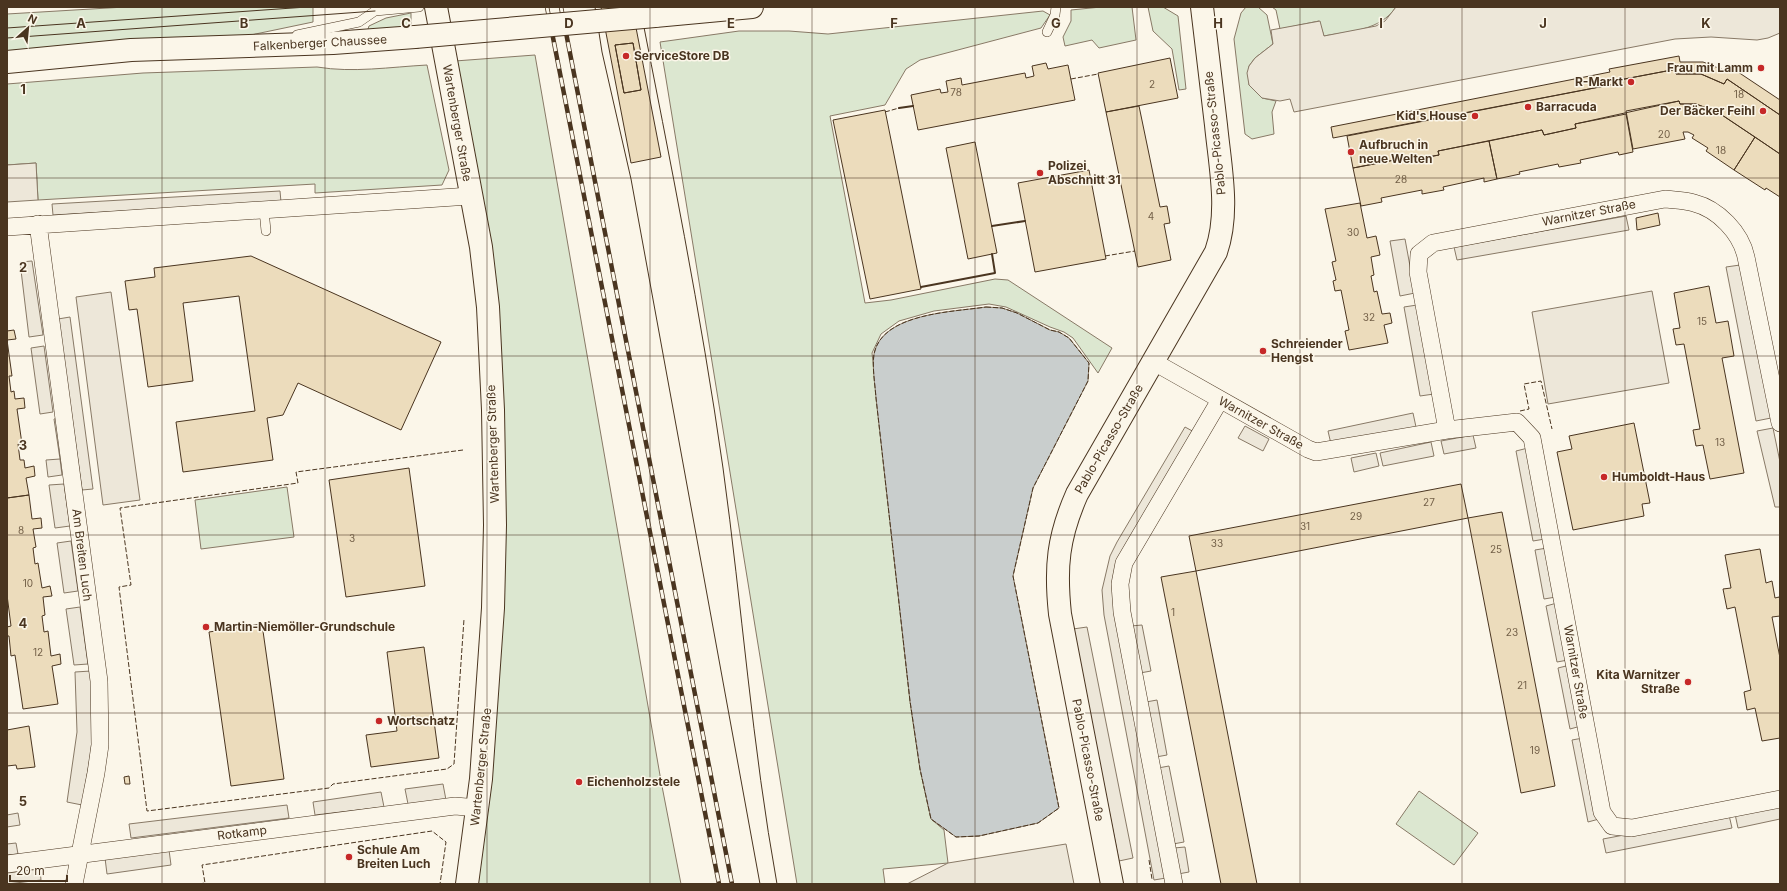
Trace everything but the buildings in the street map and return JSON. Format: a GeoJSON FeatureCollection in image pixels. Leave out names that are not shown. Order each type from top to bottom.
{"type":"FeatureCollection","features":[{"type":"Feature","properties":{"kind":"main road","name":"Wartenberger Straße"},"geometry":{"type":"LineString","coordinates":[[436,7],[470,196],[481,247],[488,308],[493,410],[495,524],[493,608],[478,808],[467,884]]}},
{"type":"Feature","properties":{"kind":"main road","name":"Falkenberger Chaussee"},"geometry":{"type":"LineString","coordinates":[[7,62],[131,50],[333,43],[415,37],[752,7]]}},
{"type":"Feature","properties":{"kind":"main road","name":"Pablo-Picasso-Straße"},"geometry":{"type":"LineString","coordinates":[[1112,884],[1060,614],[1057,583],[1058,551],[1065,520],[1077,494],[1216,252],[1221,237],[1223,222],[1222,189],[1202,7]]}},
{"type":"Feature","properties":{"kind":"street"},"geometry":{"type":"LineString","coordinates":[[7,227],[470,196]]}},
{"type":"Feature","properties":{"kind":"street","name":"Warnitzer Straße"},"geometry":{"type":"LineString","coordinates":[[1447,430],[1418,272],[1418,254],[1433,243],[1665,199],[1694,203],[1714,212],[1739,236],[1746,253],[1780,423]]}},
{"type":"Feature","properties":{"kind":"street","name":"Am Breiten Luch"},"geometry":{"type":"LineString","coordinates":[[38,224],[99,681],[100,745],[74,884]]}},
{"type":"Feature","properties":{"kind":"street","name":"Warnitzer Straße"},"geometry":{"type":"LineString","coordinates":[[1154,362],[1316,452],[1447,430],[1518,422],[1532,438],[1602,812],[1612,826],[1632,828],[1780,799]]}},
{"type":"Feature","properties":{"kind":"street"},"geometry":{"type":"LineString","coordinates":[[1174,884],[1122,612],[1120,584],[1124,563],[1220,400]]}},
{"type":"Feature","properties":{"kind":"street","name":"Rotkamp"},"geometry":{"type":"LineString","coordinates":[[7,864],[454,806],[478,808]]}},
{"type":"Feature","properties":{"kind":"lane"},"geometry":{"type":"LineString","coordinates":[[246,46],[359,22],[375,11],[415,7]]}},
{"type":"Feature","properties":{"kind":"lane"},"geometry":{"type":"LineString","coordinates":[[1047,32],[1055,15],[1056,7]]}},
{"type":"Feature","properties":{"kind":"lane"},"geometry":{"type":"LineString","coordinates":[[264,210],[266,231]]}},
{"type":"Feature","properties":{"kind":"green space"},"geometry":{"type":"Polygon","coordinates":[[[125,7],[313,7],[313,22],[246,36],[7,51],[7,14],[125,7]]]}},
{"type":"Feature","properties":{"kind":"green space"},"geometry":{"type":"Polygon","coordinates":[[[1101,7],[1132,7],[1136,40],[1099,48],[1092,40],[1065,46],[1063,37],[1071,21],[1071,10],[1101,7]]]}},
{"type":"Feature","properties":{"kind":"green space"},"geometry":{"type":"Polygon","coordinates":[[[1148,7],[1163,7],[1178,16],[1186,89],[1179,90],[1172,49],[1153,31],[1148,7]]]}},
{"type":"Feature","properties":{"kind":"green space"},"geometry":{"type":"Polygon","coordinates":[[[1246,7],[1258,7],[1267,15],[1273,44],[1255,58],[1249,66],[1249,85],[1262,98],[1276,101],[1272,112],[1274,134],[1252,139],[1245,134],[1234,39],[1241,13],[1246,7]]]}},
{"type":"Feature","properties":{"kind":"green space"},"geometry":{"type":"Polygon","coordinates":[[[1272,7],[1396,7],[1382,21],[1364,29],[1324,36],[1319,21],[1280,29],[1276,10],[1272,7]]]}},
{"type":"Feature","properties":{"kind":"green space"},"geometry":{"type":"Polygon","coordinates":[[[1043,11],[1050,15],[1041,28],[920,60],[906,69],[885,105],[830,116],[865,303],[891,300],[995,279],[1008,280],[1112,348],[1098,373],[1073,338],[1064,332],[1006,307],[989,304],[934,311],[899,321],[881,334],[872,353],[910,701],[920,769],[931,819],[944,830],[948,863],[883,869],[885,884],[797,884],[660,42],[739,31],[789,31],[828,34],[1043,11]]]}},
{"type":"Feature","properties":{"kind":"green space"},"geometry":{"type":"Polygon","coordinates":[[[411,13],[411,27],[369,31],[368,29],[369,26],[386,18],[411,13]]]}},
{"type":"Feature","properties":{"kind":"green space"},"geometry":{"type":"Polygon","coordinates":[[[535,55],[661,781],[681,884],[478,884],[492,779],[504,526],[455,61],[535,55]]]}},
{"type":"Feature","properties":{"kind":"green space"},"geometry":{"type":"Polygon","coordinates":[[[427,65],[449,170],[442,185],[315,193],[315,184],[38,200],[36,163],[7,165],[7,84],[143,73],[317,67],[358,70],[427,65]]]}},
{"type":"Feature","properties":{"kind":"green space"},"geometry":{"type":"Polygon","coordinates":[[[287,487],[294,537],[201,549],[195,500],[287,487]]]}},
{"type":"Feature","properties":{"kind":"green space"},"geometry":{"type":"Polygon","coordinates":[[[1419,791],[1478,833],[1454,865],[1396,824],[1419,791]]]}},
{"type":"Feature","properties":{"kind":"shaded area"},"geometry":{"type":"Polygon","coordinates":[[[1396,7],[1780,7],[1780,33],[1768,38],[1757,40],[1711,37],[1675,39],[1294,112],[1290,99],[1280,101],[1262,98],[1249,85],[1247,73],[1249,66],[1255,58],[1273,44],[1271,30],[1320,21],[1324,36],[1376,26],[1385,21],[1396,7]]]}},
{"type":"Feature","properties":{"kind":"shaded area"},"geometry":{"type":"Polygon","coordinates":[[[36,163],[38,200],[7,202],[7,165],[36,163]]]}},
{"type":"Feature","properties":{"kind":"shaded area"},"geometry":{"type":"Polygon","coordinates":[[[280,191],[281,202],[53,215],[52,204],[280,191]]]}},
{"type":"Feature","properties":{"kind":"shaded area"},"geometry":{"type":"Polygon","coordinates":[[[1626,216],[1629,230],[1457,260],[1454,247],[1626,216]]]}},
{"type":"Feature","properties":{"kind":"shaded area"},"geometry":{"type":"Polygon","coordinates":[[[1405,239],[1415,293],[1400,296],[1390,241],[1405,239]]]}},
{"type":"Feature","properties":{"kind":"shaded area"},"geometry":{"type":"Polygon","coordinates":[[[32,261],[43,335],[29,337],[20,262],[32,261]]]}},
{"type":"Feature","properties":{"kind":"shaded area"},"geometry":{"type":"Polygon","coordinates":[[[1740,265],[1771,418],[1756,421],[1726,267],[1740,265]]]}},
{"type":"Feature","properties":{"kind":"shaded area"},"geometry":{"type":"Polygon","coordinates":[[[1652,291],[1669,383],[1548,404],[1532,312],[1652,291]]]}},
{"type":"Feature","properties":{"kind":"shaded area"},"geometry":{"type":"Polygon","coordinates":[[[111,292],[140,500],[103,505],[76,297],[111,292]]]}},
{"type":"Feature","properties":{"kind":"shaded area"},"geometry":{"type":"Polygon","coordinates":[[[1417,305],[1434,394],[1420,396],[1404,307],[1417,305]]]}},
{"type":"Feature","properties":{"kind":"shaded area"},"geometry":{"type":"Polygon","coordinates":[[[986,307],[1002,308],[1017,313],[1069,338],[1089,363],[1088,381],[1033,488],[1013,576],[1059,808],[1038,823],[979,836],[956,837],[931,819],[920,769],[910,701],[876,398],[873,359],[880,340],[890,330],[904,322],[938,313],[986,307]]]}},
{"type":"Feature","properties":{"kind":"shaded area"},"geometry":{"type":"Polygon","coordinates":[[[70,317],[93,489],[82,490],[58,319],[70,317]]]}},
{"type":"Feature","properties":{"kind":"shaded area"},"geometry":{"type":"Polygon","coordinates":[[[44,346],[53,412],[40,414],[31,348],[44,346]]]}},
{"type":"Feature","properties":{"kind":"shaded area"},"geometry":{"type":"Polygon","coordinates":[[[1413,413],[1416,427],[1331,444],[1328,431],[1413,413]]]}},
{"type":"Feature","properties":{"kind":"shaded area"},"geometry":{"type":"Polygon","coordinates":[[[60,418],[65,458],[60,459],[54,419],[60,418]]]}},
{"type":"Feature","properties":{"kind":"shaded area"},"geometry":{"type":"Polygon","coordinates":[[[1245,426],[1269,439],[1263,451],[1238,438],[1245,426]]]}},
{"type":"Feature","properties":{"kind":"shaded area"},"geometry":{"type":"Polygon","coordinates":[[[1185,427],[1196,433],[1119,562],[1166,878],[1154,880],[1104,615],[1102,590],[1110,556],[1117,542],[1185,427]]]}},
{"type":"Feature","properties":{"kind":"shaded area"},"geometry":{"type":"Polygon","coordinates":[[[1773,428],[1780,462],[1780,507],[1775,507],[1757,431],[1773,428]]]}},
{"type":"Feature","properties":{"kind":"shaded area"},"geometry":{"type":"Polygon","coordinates":[[[1473,435],[1476,448],[1444,454],[1441,441],[1473,435]]]}},
{"type":"Feature","properties":{"kind":"shaded area"},"geometry":{"type":"Polygon","coordinates":[[[1431,442],[1434,456],[1383,466],[1380,453],[1431,442]]]}},
{"type":"Feature","properties":{"kind":"shaded area"},"geometry":{"type":"Polygon","coordinates":[[[1528,448],[1545,539],[1533,541],[1516,451],[1528,448]]]}},
{"type":"Feature","properties":{"kind":"shaded area"},"geometry":{"type":"Polygon","coordinates":[[[1376,453],[1379,466],[1354,472],[1351,458],[1376,453]]]}},
{"type":"Feature","properties":{"kind":"shaded area"},"geometry":{"type":"Polygon","coordinates":[[[60,459],[62,475],[48,477],[46,460],[60,459]]]}},
{"type":"Feature","properties":{"kind":"shaded area"},"geometry":{"type":"Polygon","coordinates":[[[64,484],[70,526],[55,528],[49,485],[64,484]]]}},
{"type":"Feature","properties":{"kind":"shaded area"},"geometry":{"type":"Polygon","coordinates":[[[71,541],[78,591],[64,593],[57,543],[71,541]]]}},
{"type":"Feature","properties":{"kind":"shaded area"},"geometry":{"type":"Polygon","coordinates":[[[1547,548],[1556,597],[1544,599],[1535,550],[1547,548]]]}},
{"type":"Feature","properties":{"kind":"shaded area"},"geometry":{"type":"Polygon","coordinates":[[[1557,603],[1568,660],[1557,662],[1546,606],[1557,603]]]}},
{"type":"Feature","properties":{"kind":"shaded area"},"geometry":{"type":"Polygon","coordinates":[[[80,607],[88,664],[74,665],[66,609],[80,607]]]}},
{"type":"Feature","properties":{"kind":"shaded area"},"geometry":{"type":"Polygon","coordinates":[[[1142,625],[1151,671],[1140,673],[1131,626],[1142,625]]]}},
{"type":"Feature","properties":{"kind":"shaded area"},"geometry":{"type":"Polygon","coordinates":[[[1087,627],[1133,858],[1119,861],[1073,629],[1087,627]]]}},
{"type":"Feature","properties":{"kind":"shaded area"},"geometry":{"type":"Polygon","coordinates":[[[1570,665],[1581,726],[1570,729],[1558,668],[1570,665]]]}},
{"type":"Feature","properties":{"kind":"shaded area"},"geometry":{"type":"Polygon","coordinates":[[[91,671],[93,722],[91,752],[82,805],[67,802],[77,732],[75,672],[91,671]]]}},
{"type":"Feature","properties":{"kind":"shaded area"},"geometry":{"type":"Polygon","coordinates":[[[1157,700],[1167,755],[1156,757],[1146,702],[1157,700]]]}},
{"type":"Feature","properties":{"kind":"shaded area"},"geometry":{"type":"Polygon","coordinates":[[[1583,738],[1599,819],[1588,822],[1572,740],[1583,738]]]}},
{"type":"Feature","properties":{"kind":"shaded area"},"geometry":{"type":"Polygon","coordinates":[[[1169,766],[1184,842],[1173,844],[1158,768],[1169,766]]]}},
{"type":"Feature","properties":{"kind":"shaded area"},"geometry":{"type":"Polygon","coordinates":[[[443,784],[446,800],[408,804],[405,789],[443,784]]]}},
{"type":"Feature","properties":{"kind":"shaded area"},"geometry":{"type":"Polygon","coordinates":[[[381,792],[384,807],[315,815],[313,802],[381,792]]]}},
{"type":"Feature","properties":{"kind":"shaded area"},"geometry":{"type":"Polygon","coordinates":[[[287,805],[289,818],[131,838],[129,824],[287,805]]]}},
{"type":"Feature","properties":{"kind":"shaded area"},"geometry":{"type":"Polygon","coordinates":[[[1780,805],[1780,819],[1738,828],[1735,814],[1780,805]]]}},
{"type":"Feature","properties":{"kind":"shaded area"},"geometry":{"type":"Polygon","coordinates":[[[18,813],[20,825],[7,827],[7,815],[18,813]]]}},
{"type":"Feature","properties":{"kind":"shaded area"},"geometry":{"type":"Polygon","coordinates":[[[1729,815],[1732,828],[1606,853],[1603,839],[1729,815]]]}},
{"type":"Feature","properties":{"kind":"shaded area"},"geometry":{"type":"Polygon","coordinates":[[[16,843],[18,854],[7,855],[7,844],[16,843]]]}},
{"type":"Feature","properties":{"kind":"shaded area"},"geometry":{"type":"Polygon","coordinates":[[[1066,844],[1074,884],[907,884],[948,863],[1066,844]]]}},
{"type":"Feature","properties":{"kind":"shaded area"},"geometry":{"type":"Polygon","coordinates":[[[1185,847],[1189,872],[1178,874],[1174,848],[1185,847]]]}},
{"type":"Feature","properties":{"kind":"shaded area"},"geometry":{"type":"Polygon","coordinates":[[[169,850],[171,865],[107,874],[105,858],[169,850]]]}},
{"type":"Feature","properties":{"kind":"shaded area"},"geometry":{"type":"Polygon","coordinates":[[[40,869],[41,880],[7,884],[7,873],[40,869]]]}},
{"type":"Feature","properties":{"kind":"tram line"},"geometry":{"type":"LineString","coordinates":[[7,28],[307,7]]}},
{"type":"Feature","properties":{"kind":"tram line"},"geometry":{"type":"LineString","coordinates":[[595,7],[602,52],[631,179],[760,884]]}},
{"type":"Feature","properties":{"kind":"tram line"},"geometry":{"type":"LineString","coordinates":[[640,7],[705,352],[723,468],[754,728],[768,832],[777,884]]}},
{"type":"Feature","properties":{"kind":"tram line"},"geometry":{"type":"LineString","coordinates":[[7,38],[375,11]]}},
{"type":"Feature","properties":{"kind":"railway"},"geometry":{"type":"LineString","coordinates":[[547,7],[719,884]]}},
{"type":"Feature","properties":{"kind":"railway"},"geometry":{"type":"LineString","coordinates":[[561,7],[732,884]]}},
{"type":"Feature","properties":{"kind":"fence"},"geometry":{"type":"LineString","coordinates":[[1071,79],[1098,74]]}},
{"type":"Feature","properties":{"kind":"fence"},"geometry":{"type":"LineString","coordinates":[[885,112],[899,108]]}},
{"type":"Feature","properties":{"kind":"fence"},"geometry":{"type":"LineString","coordinates":[[1105,256],[1135,251]]}},
{"type":"Feature","properties":{"kind":"fence"},"geometry":{"type":"LineString","coordinates":[[986,307],[1002,308],[1017,313],[1069,338],[1089,363],[1088,381],[1033,488],[1013,576],[1059,808],[1038,823],[979,836],[956,837],[931,819],[920,769],[910,701],[876,398],[873,359],[880,340],[890,330],[904,322],[938,313],[986,307]]}},
{"type":"Feature","properties":{"kind":"fence"},"geometry":{"type":"LineString","coordinates":[[1520,411],[1529,409],[1524,384],[1541,381],[1552,429]]}},
{"type":"Feature","properties":{"kind":"fence"},"geometry":{"type":"LineString","coordinates":[[463,450],[296,472],[298,483],[120,508],[131,585],[119,587],[147,811],[329,788],[333,784],[447,769],[454,764],[464,619]]}},
{"type":"Feature","properties":{"kind":"fence"},"geometry":{"type":"LineString","coordinates":[[199,884],[205,883],[202,865],[432,831],[446,842],[440,884]]}},
{"type":"Feature","properties":{"kind":"fence"},"geometry":{"type":"LineString","coordinates":[[1149,860],[1152,879]]}},
{"type":"Feature","properties":{"kind":"wall"},"geometry":{"type":"LineString","coordinates":[[899,108],[913,106]]}},
{"type":"Feature","properties":{"kind":"wall"},"geometry":{"type":"LineString","coordinates":[[992,226],[1025,221]]}},
{"type":"Feature","properties":{"kind":"wall"},"geometry":{"type":"LineString","coordinates":[[921,287],[995,273],[992,254]]}},
{"type":"Feature","properties":{"kind":"place","name":"ServiceStore DB"},"geometry":{"type":"Point","coordinates":[626,56]}},
{"type":"Feature","properties":{"kind":"place","name":"Frau mit Lamm"},"geometry":{"type":"Point","coordinates":[1761,68]}},
{"type":"Feature","properties":{"kind":"place","name":"R-Markt"},"geometry":{"type":"Point","coordinates":[1631,82]}},
{"type":"Feature","properties":{"kind":"place","name":"Barracuda"},"geometry":{"type":"Point","coordinates":[1528,107]}},
{"type":"Feature","properties":{"kind":"place","name":"Der Bäcker Feihl"},"geometry":{"type":"Point","coordinates":[1763,111]}},
{"type":"Feature","properties":{"kind":"place","name":"Kid's House"},"geometry":{"type":"Point","coordinates":[1475,116]}},
{"type":"Feature","properties":{"kind":"place","name":"Aufbruch in neue Welten"},"geometry":{"type":"Point","coordinates":[1351,152]}},
{"type":"Feature","properties":{"kind":"place","name":"Polizei Abschnitt 31"},"geometry":{"type":"Point","coordinates":[1040,173]}},
{"type":"Feature","properties":{"kind":"place","name":"Schreiender Hengst"},"geometry":{"type":"Point","coordinates":[1263,351]}},
{"type":"Feature","properties":{"kind":"place","name":"Humboldt-Haus"},"geometry":{"type":"Point","coordinates":[1604,477]}},
{"type":"Feature","properties":{"kind":"place","name":"Martin-Niemöller-Grundschule"},"geometry":{"type":"Point","coordinates":[206,627]}},
{"type":"Feature","properties":{"kind":"place","name":"Kita Warnitzer Straße"},"geometry":{"type":"Point","coordinates":[1688,682]}},
{"type":"Feature","properties":{"kind":"place","name":"Wortschatz"},"geometry":{"type":"Point","coordinates":[379,721]}},
{"type":"Feature","properties":{"kind":"place","name":"Eichenholzstele"},"geometry":{"type":"Point","coordinates":[579,782]}},
{"type":"Feature","properties":{"kind":"place","name":"Schule Am Breiten Luch"},"geometry":{"type":"Point","coordinates":[349,857]}}]}
